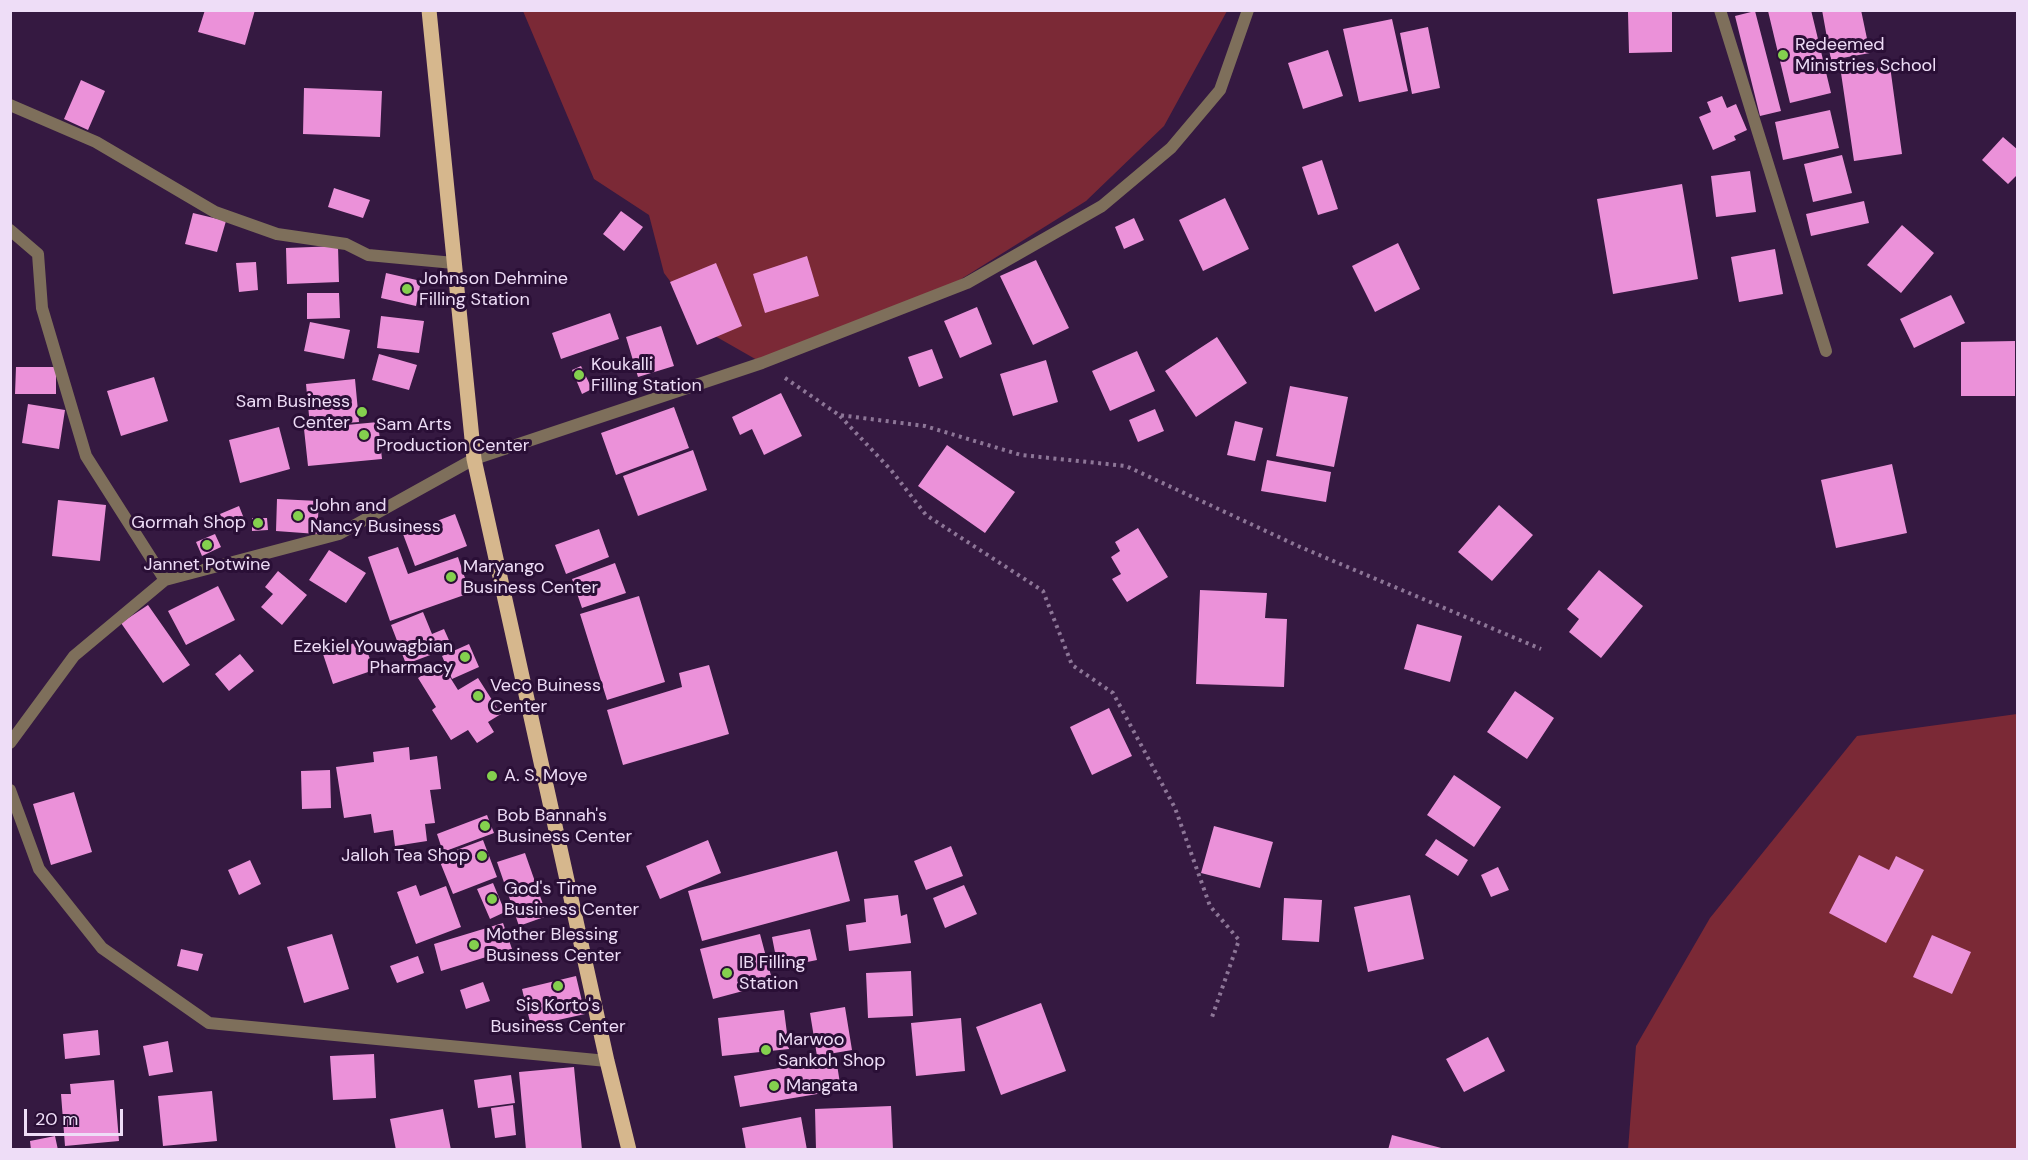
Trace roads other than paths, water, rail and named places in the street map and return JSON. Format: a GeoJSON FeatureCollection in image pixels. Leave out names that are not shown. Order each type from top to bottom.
{"type":"FeatureCollection","features":[{"type":"Feature","properties":{"kind":"main road"},"geometry":{"type":"LineString","coordinates":[[429,10],[474,459],[607,1061],[629,1149]]}},
{"type":"Feature","properties":{"kind":"street"},"geometry":{"type":"LineString","coordinates":[[1720,10],[1826,351]]}},
{"type":"Feature","properties":{"kind":"street"},"geometry":{"type":"LineString","coordinates":[[10,744],[74,656],[165,580],[339,534],[474,459],[762,363],[967,283],[1102,206],[1171,148],[1220,90],[1247,11]]}},
{"type":"Feature","properties":{"kind":"street"},"geometry":{"type":"LineString","coordinates":[[10,105],[96,142],[215,212],[277,234],[346,244],[368,255],[454,263]]}},
{"type":"Feature","properties":{"kind":"street"},"geometry":{"type":"LineString","coordinates":[[10,230],[38,254],[42,308],[86,456],[165,580]]}},
{"type":"Feature","properties":{"kind":"street"},"geometry":{"type":"LineString","coordinates":[[10,790],[39,869],[102,948],[209,1023],[607,1061]]}},
{"type":"Feature","properties":{"kind":"place","name":"Redeemed Ministries School"},"geometry":{"type":"Point","coordinates":[1783,55]}},
{"type":"Feature","properties":{"kind":"place","name":"Johnson Dehmine Filling Station"},"geometry":{"type":"Point","coordinates":[407,289]}},
{"type":"Feature","properties":{"kind":"place","name":"Koukalli Filling Station"},"geometry":{"type":"Point","coordinates":[579,375]}},
{"type":"Feature","properties":{"kind":"place","name":"Sam Business Center"},"geometry":{"type":"Point","coordinates":[362,412]}},
{"type":"Feature","properties":{"kind":"place","name":"Sam Arts Production Center"},"geometry":{"type":"Point","coordinates":[364,435]}},
{"type":"Feature","properties":{"kind":"place","name":"John and Nancy Business"},"geometry":{"type":"Point","coordinates":[298,516]}},
{"type":"Feature","properties":{"kind":"place","name":"Gormah Shop"},"geometry":{"type":"Point","coordinates":[258,523]}},
{"type":"Feature","properties":{"kind":"place","name":"Jannet Potwine"},"geometry":{"type":"Point","coordinates":[207,545]}},
{"type":"Feature","properties":{"kind":"place","name":"Maryango Business Center"},"geometry":{"type":"Point","coordinates":[451,577]}},
{"type":"Feature","properties":{"kind":"place","name":"Ezekiel Youwagbian Pharmacy"},"geometry":{"type":"Point","coordinates":[465,657]}},
{"type":"Feature","properties":{"kind":"place","name":"Veco Buiness Center"},"geometry":{"type":"Point","coordinates":[478,696]}},
{"type":"Feature","properties":{"kind":"place","name":"A. S. Moye"},"geometry":{"type":"Point","coordinates":[492,776]}},
{"type":"Feature","properties":{"kind":"place","name":"Bob Bannah's Business Center"},"geometry":{"type":"Point","coordinates":[485,826]}},
{"type":"Feature","properties":{"kind":"place","name":"Jalloh Tea Shop"},"geometry":{"type":"Point","coordinates":[482,856]}},
{"type":"Feature","properties":{"kind":"place","name":"God's Time Business Center"},"geometry":{"type":"Point","coordinates":[492,899]}},
{"type":"Feature","properties":{"kind":"place","name":"Mother Blessing Business Center"},"geometry":{"type":"Point","coordinates":[474,945]}},
{"type":"Feature","properties":{"kind":"place","name":"IB Filling Station"},"geometry":{"type":"Point","coordinates":[727,973]}},
{"type":"Feature","properties":{"kind":"place","name":"Sis Korto's Business Center"},"geometry":{"type":"Point","coordinates":[558,986]}},
{"type":"Feature","properties":{"kind":"place","name":"Marwoo Sankoh Shop"},"geometry":{"type":"Point","coordinates":[766,1050]}},
{"type":"Feature","properties":{"kind":"place","name":"Mangata"},"geometry":{"type":"Point","coordinates":[774,1086]}}]}
